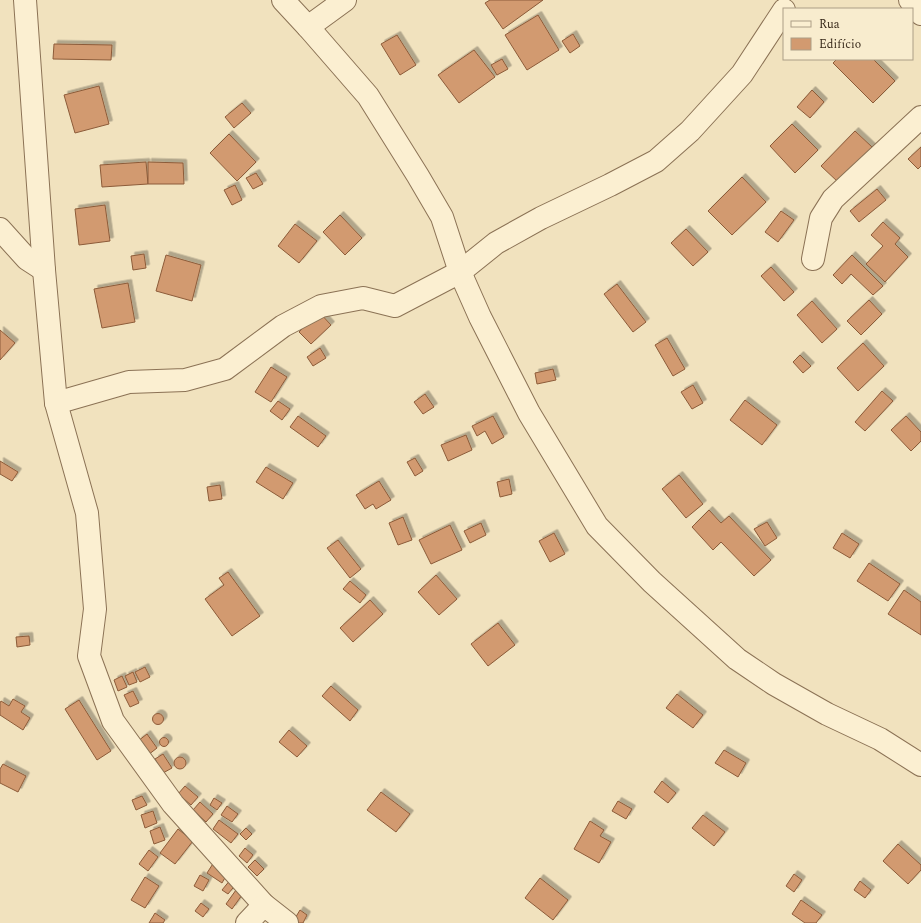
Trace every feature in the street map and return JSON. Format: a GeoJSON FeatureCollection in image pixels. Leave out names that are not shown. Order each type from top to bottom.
{"type":"FeatureCollection","features":[{"type":"Feature","properties":{"kind":"street"},"geometry":{"type":"LineString","coordinates":[[25,0],[44,270],[56,403],[87,513],[95,609],[89,656],[113,721],[173,804],[264,905],[287,923]]}},
{"type":"Feature","properties":{"kind":"street"},"geometry":{"type":"LineString","coordinates":[[283,0],[368,96],[414,170],[442,217],[460,272],[480,317],[529,413],[597,526],[652,582],[737,659],[774,684],[827,714],[880,739],[921,765]]}},
{"type":"Feature","properties":{"kind":"street"},"geometry":{"type":"LineString","coordinates":[[308,27],[345,0]]}},
{"type":"Feature","properties":{"kind":"street"},"geometry":{"type":"LineString","coordinates":[[910,0],[921,14]]}},
{"type":"Feature","properties":{"kind":"street"},"geometry":{"type":"LineString","coordinates":[[56,403],[129,382],[185,380],[225,369],[283,326],[321,306],[363,298],[394,306],[460,272],[496,243],[541,218],[656,161],[690,132],[742,74],[783,11]]}},
{"type":"Feature","properties":{"kind":"street"},"geometry":{"type":"LineString","coordinates":[[813,259],[821,218],[833,199],[921,117]]}},
{"type":"Feature","properties":{"kind":"street"},"geometry":{"type":"LineString","coordinates":[[0,229],[27,260],[44,270]]}},
{"type":"Feature","properties":{"kind":"street"},"geometry":{"type":"LineString","coordinates":[[247,923],[264,905]]}},
{"type":"Feature","properties":{"kind":"building"},"geometry":{"type":"Polygon","coordinates":[[[490,0],[543,0],[503,29],[485,3],[490,0]]]}},
{"type":"Feature","properties":{"kind":"building"},"geometry":{"type":"Polygon","coordinates":[[[538,15],[559,50],[527,70],[505,35],[538,15]]]}},
{"type":"Feature","properties":{"kind":"building"},"geometry":{"type":"Polygon","coordinates":[[[573,34],[580,46],[570,53],[562,41],[573,34]]]}},
{"type":"Feature","properties":{"kind":"building"},"geometry":{"type":"Polygon","coordinates":[[[397,35],[416,65],[400,75],[381,44],[397,35]]]}},
{"type":"Feature","properties":{"kind":"building"},"geometry":{"type":"Polygon","coordinates":[[[54,44],[112,45],[111,60],[53,59],[54,44]]]}},
{"type":"Feature","properties":{"kind":"building"},"geometry":{"type":"Polygon","coordinates":[[[474,50],[495,77],[459,103],[438,75],[474,50]]]}},
{"type":"Feature","properties":{"kind":"building"},"geometry":{"type":"Polygon","coordinates":[[[502,59],[508,69],[497,75],[491,65],[502,59]]]}},
{"type":"Feature","properties":{"kind":"building"},"geometry":{"type":"Polygon","coordinates":[[[836,60],[874,60],[895,81],[873,103],[833,63],[836,60]]]}},
{"type":"Feature","properties":{"kind":"building"},"geometry":{"type":"Polygon","coordinates":[[[99,86],[109,124],[75,133],[64,95],[99,86]]]}},
{"type":"Feature","properties":{"kind":"building"},"geometry":{"type":"Polygon","coordinates":[[[812,90],[824,102],[810,118],[797,107],[812,90]]]}},
{"type":"Feature","properties":{"kind":"building"},"geometry":{"type":"Polygon","coordinates":[[[242,103],[251,113],[234,128],[225,117],[242,103]]]}},
{"type":"Feature","properties":{"kind":"building"},"geometry":{"type":"Polygon","coordinates":[[[792,124],[818,150],[795,173],[770,146],[792,124]]]}},
{"type":"Feature","properties":{"kind":"building"},"geometry":{"type":"Polygon","coordinates":[[[855,131],[872,147],[838,182],[821,166],[855,131]]]}},
{"type":"Feature","properties":{"kind":"building"},"geometry":{"type":"Polygon","coordinates":[[[229,134],[256,162],[237,181],[210,153],[229,134]]]}},
{"type":"Feature","properties":{"kind":"building"},"geometry":{"type":"Polygon","coordinates":[[[921,147],[921,166],[918,169],[908,159],[921,147]]]}},
{"type":"Feature","properties":{"kind":"building"},"geometry":{"type":"Polygon","coordinates":[[[146,162],[148,184],[102,187],[100,165],[146,162]]]}},
{"type":"Feature","properties":{"kind":"building"},"geometry":{"type":"Polygon","coordinates":[[[148,162],[183,163],[184,184],[148,184],[148,162]]]}},
{"type":"Feature","properties":{"kind":"building"},"geometry":{"type":"Polygon","coordinates":[[[256,173],[263,184],[253,189],[246,178],[256,173]]]}},
{"type":"Feature","properties":{"kind":"building"},"geometry":{"type":"Polygon","coordinates":[[[742,177],[766,202],[732,235],[708,211],[742,177]]]}},
{"type":"Feature","properties":{"kind":"building"},"geometry":{"type":"Polygon","coordinates":[[[235,185],[242,200],[232,205],[224,190],[235,185]]]}},
{"type":"Feature","properties":{"kind":"building"},"geometry":{"type":"Polygon","coordinates":[[[877,189],[886,200],[859,222],[850,211],[877,189]]]}},
{"type":"Feature","properties":{"kind":"building"},"geometry":{"type":"Polygon","coordinates":[[[105,205],[110,241],[79,245],[75,209],[105,205]]]}},
{"type":"Feature","properties":{"kind":"building"},"geometry":{"type":"Polygon","coordinates":[[[781,211],[794,220],[778,242],[765,232],[781,211]]]}},
{"type":"Feature","properties":{"kind":"building"},"geometry":{"type":"Polygon","coordinates":[[[340,215],[362,238],[345,255],[323,232],[340,215]]]}},
{"type":"Feature","properties":{"kind":"building"},"geometry":{"type":"Polygon","coordinates":[[[883,222],[900,238],[895,244],[908,257],[885,282],[866,264],[883,246],[871,235],[883,222]]]}},
{"type":"Feature","properties":{"kind":"building"},"geometry":{"type":"Polygon","coordinates":[[[295,224],[317,241],[299,263],[278,246],[295,224]]]}},
{"type":"Feature","properties":{"kind":"building"},"geometry":{"type":"Polygon","coordinates":[[[686,229],[708,252],[693,266],[671,243],[686,229]]]}},
{"type":"Feature","properties":{"kind":"building"},"geometry":{"type":"Polygon","coordinates":[[[144,254],[146,268],[133,270],[131,256],[144,254]]]}},
{"type":"Feature","properties":{"kind":"building"},"geometry":{"type":"Polygon","coordinates":[[[166,255],[201,265],[192,301],[156,291],[166,255]]]}},
{"type":"Feature","properties":{"kind":"building"},"geometry":{"type":"Polygon","coordinates":[[[852,255],[883,286],[873,295],[851,274],[842,284],[833,275],[852,255]]]}},
{"type":"Feature","properties":{"kind":"building"},"geometry":{"type":"Polygon","coordinates":[[[771,267],[794,292],[784,301],[761,276],[771,267]]]}},
{"type":"Feature","properties":{"kind":"building"},"geometry":{"type":"Polygon","coordinates":[[[128,283],[135,322],[102,328],[94,289],[128,283]]]}},
{"type":"Feature","properties":{"kind":"building"},"geometry":{"type":"Polygon","coordinates":[[[617,284],[646,322],[633,332],[604,294],[617,284]]]}},
{"type":"Feature","properties":{"kind":"building"},"geometry":{"type":"Polygon","coordinates":[[[869,300],[882,314],[861,335],[847,321],[869,300]]]}},
{"type":"Feature","properties":{"kind":"building"},"geometry":{"type":"Polygon","coordinates":[[[812,301],[837,329],[822,343],[797,315],[812,301]]]}},
{"type":"Feature","properties":{"kind":"building"},"geometry":{"type":"Polygon","coordinates":[[[319,312],[331,325],[311,344],[299,332],[319,312]]]}},
{"type":"Feature","properties":{"kind":"building"},"geometry":{"type":"Polygon","coordinates":[[[0,330],[15,343],[0,360],[0,330]]]}},
{"type":"Feature","properties":{"kind":"building"},"geometry":{"type":"Polygon","coordinates":[[[667,338],[685,369],[673,376],[655,345],[667,338]]]}},
{"type":"Feature","properties":{"kind":"building"},"geometry":{"type":"Polygon","coordinates":[[[863,343],[884,366],[858,391],[837,368],[863,343]]]}},
{"type":"Feature","properties":{"kind":"building"},"geometry":{"type":"Polygon","coordinates":[[[320,348],[326,358],[313,366],[307,357],[320,348]]]}},
{"type":"Feature","properties":{"kind":"building"},"geometry":{"type":"Polygon","coordinates":[[[800,355],[811,366],[803,373],[793,362],[800,355]]]}},
{"type":"Feature","properties":{"kind":"building"},"geometry":{"type":"Polygon","coordinates":[[[271,367],[287,377],[271,402],[255,392],[271,367]]]}},
{"type":"Feature","properties":{"kind":"building"},"geometry":{"type":"Polygon","coordinates":[[[553,369],[556,380],[537,384],[535,373],[553,369]]]}},
{"type":"Feature","properties":{"kind":"building"},"geometry":{"type":"Polygon","coordinates":[[[693,385],[703,403],[692,409],[681,392],[693,385]]]}},
{"type":"Feature","properties":{"kind":"building"},"geometry":{"type":"Polygon","coordinates":[[[882,391],[893,401],[865,431],[855,422],[882,391]]]}},
{"type":"Feature","properties":{"kind":"building"},"geometry":{"type":"Polygon","coordinates":[[[425,394],[434,407],[423,414],[414,402],[425,394]]]}},
{"type":"Feature","properties":{"kind":"building"},"geometry":{"type":"Polygon","coordinates":[[[745,400],[777,425],[762,445],[730,420],[745,400]]]}},
{"type":"Feature","properties":{"kind":"building"},"geometry":{"type":"Polygon","coordinates":[[[278,401],[290,409],[282,420],[270,411],[278,401]]]}},
{"type":"Feature","properties":{"kind":"building"},"geometry":{"type":"Polygon","coordinates":[[[298,416],[326,436],[318,447],[290,427],[298,416]]]}},
{"type":"Feature","properties":{"kind":"building"},"geometry":{"type":"Polygon","coordinates":[[[493,416],[504,437],[492,444],[485,431],[477,436],[472,426],[493,416]]]}},
{"type":"Feature","properties":{"kind":"building"},"geometry":{"type":"Polygon","coordinates":[[[906,416],[921,432],[921,441],[911,451],[891,430],[906,416]]]}},
{"type":"Feature","properties":{"kind":"building"},"geometry":{"type":"Polygon","coordinates":[[[466,435],[472,450],[448,461],[441,445],[466,435]]]}},
{"type":"Feature","properties":{"kind":"building"},"geometry":{"type":"Polygon","coordinates":[[[415,458],[423,471],[415,476],[407,462],[415,458]]]}},
{"type":"Feature","properties":{"kind":"building"},"geometry":{"type":"Polygon","coordinates":[[[0,461],[18,472],[12,481],[0,474],[0,461]]]}},
{"type":"Feature","properties":{"kind":"building"},"geometry":{"type":"Polygon","coordinates":[[[266,467],[293,483],[283,499],[256,482],[266,467]]]}},
{"type":"Feature","properties":{"kind":"building"},"geometry":{"type":"Polygon","coordinates":[[[679,475],[703,504],[686,518],[662,489],[679,475]]]}},
{"type":"Feature","properties":{"kind":"building"},"geometry":{"type":"Polygon","coordinates":[[[509,479],[512,494],[500,497],[497,482],[509,479]]]}},
{"type":"Feature","properties":{"kind":"building"},"geometry":{"type":"Polygon","coordinates":[[[379,481],[391,500],[376,509],[373,504],[365,509],[356,495],[379,481]]]}},
{"type":"Feature","properties":{"kind":"building"},"geometry":{"type":"Polygon","coordinates":[[[220,485],[222,499],[209,501],[207,487],[220,485]]]}},
{"type":"Feature","properties":{"kind":"building"},"geometry":{"type":"Polygon","coordinates":[[[709,510],[721,523],[729,516],[771,560],[754,576],[721,542],[713,550],[692,527],[709,510]]]}},
{"type":"Feature","properties":{"kind":"building"},"geometry":{"type":"Polygon","coordinates":[[[403,517],[412,540],[398,545],[389,523],[403,517]]]}},
{"type":"Feature","properties":{"kind":"building"},"geometry":{"type":"Polygon","coordinates":[[[767,522],[777,538],[765,546],[754,529],[767,522]]]}},
{"type":"Feature","properties":{"kind":"building"},"geometry":{"type":"Polygon","coordinates":[[[481,523],[486,535],[470,543],[464,531],[481,523]]]}},
{"type":"Feature","properties":{"kind":"building"},"geometry":{"type":"Polygon","coordinates":[[[450,525],[462,550],[431,564],[419,540],[450,525]]]}},
{"type":"Feature","properties":{"kind":"building"},"geometry":{"type":"Polygon","coordinates":[[[554,533],[565,554],[550,562],[539,541],[554,533]]]}},
{"type":"Feature","properties":{"kind":"building"},"geometry":{"type":"Polygon","coordinates":[[[842,533],[859,544],[850,558],[833,548],[842,533]]]}},
{"type":"Feature","properties":{"kind":"building"},"geometry":{"type":"Polygon","coordinates":[[[338,540],[361,569],[350,578],[327,548],[338,540]]]}},
{"type":"Feature","properties":{"kind":"building"},"geometry":{"type":"Polygon","coordinates":[[[869,563],[900,584],[888,601],[857,581],[869,563]]]}},
{"type":"Feature","properties":{"kind":"building"},"geometry":{"type":"Polygon","coordinates":[[[228,572],[260,616],[232,636],[205,599],[224,585],[219,578],[228,572]]]}},
{"type":"Feature","properties":{"kind":"building"},"geometry":{"type":"Polygon","coordinates":[[[436,575],[457,599],[439,615],[418,592],[436,575]]]}},
{"type":"Feature","properties":{"kind":"building"},"geometry":{"type":"Polygon","coordinates":[[[350,581],[366,595],[360,603],[343,589],[350,581]]]}},
{"type":"Feature","properties":{"kind":"building"},"geometry":{"type":"Polygon","coordinates":[[[904,590],[921,602],[921,635],[888,614],[904,590]]]}},
{"type":"Feature","properties":{"kind":"building"},"geometry":{"type":"Polygon","coordinates":[[[370,600],[383,614],[353,642],[340,628],[370,600]]]}},
{"type":"Feature","properties":{"kind":"building"},"geometry":{"type":"Polygon","coordinates":[[[498,623],[515,645],[488,666],[471,644],[498,623]]]}},
{"type":"Feature","properties":{"kind":"building"},"geometry":{"type":"Polygon","coordinates":[[[29,636],[30,645],[17,647],[16,637],[29,636]]]}},
{"type":"Feature","properties":{"kind":"building"},"geometry":{"type":"Polygon","coordinates":[[[145,667],[150,677],[140,682],[135,672],[145,667]]]}},
{"type":"Feature","properties":{"kind":"building"},"geometry":{"type":"Polygon","coordinates":[[[133,672],[137,682],[129,685],[125,676],[133,672]]]}},
{"type":"Feature","properties":{"kind":"building"},"geometry":{"type":"Polygon","coordinates":[[[122,676],[127,687],[118,691],[114,680],[122,676]]]}},
{"type":"Feature","properties":{"kind":"building"},"geometry":{"type":"Polygon","coordinates":[[[331,686],[358,710],[350,721],[322,696],[331,686]]]}},
{"type":"Feature","properties":{"kind":"building"},"geometry":{"type":"Polygon","coordinates":[[[133,691],[139,703],[130,707],[124,695],[133,691]]]}},
{"type":"Feature","properties":{"kind":"building"},"geometry":{"type":"Polygon","coordinates":[[[677,694],[703,715],[693,728],[666,708],[677,694]]]}},
{"type":"Feature","properties":{"kind":"building"},"geometry":{"type":"Polygon","coordinates":[[[13,699],[25,706],[21,712],[30,718],[23,730],[0,715],[1,701],[9,706],[13,699]]]}},
{"type":"Feature","properties":{"kind":"building"},"geometry":{"type":"Polygon","coordinates":[[[79,700],[111,751],[97,760],[65,709],[79,700]]]}},
{"type":"Feature","properties":{"kind":"building"},"geometry":{"type":"Polygon","coordinates":[[[156,714],[160,714],[162,715],[162,723],[156,724],[153,721],[153,717],[156,714]]]}},
{"type":"Feature","properties":{"kind":"building"},"geometry":{"type":"Polygon","coordinates":[[[289,730],[307,746],[297,757],[279,742],[289,730]]]}},
{"type":"Feature","properties":{"kind":"building"},"geometry":{"type":"Polygon","coordinates":[[[147,734],[157,748],[148,755],[138,741],[147,734]]]}},
{"type":"Feature","properties":{"kind":"building"},"geometry":{"type":"Polygon","coordinates":[[[164,737],[169,742],[164,747],[159,742],[164,737]]]}},
{"type":"Feature","properties":{"kind":"building"},"geometry":{"type":"Polygon","coordinates":[[[724,750],[746,763],[738,777],[715,763],[724,750]]]}},
{"type":"Feature","properties":{"kind":"building"},"geometry":{"type":"Polygon","coordinates":[[[163,754],[172,768],[163,773],[155,759],[163,754]]]}},
{"type":"Feature","properties":{"kind":"building"},"geometry":{"type":"Polygon","coordinates":[[[178,757],[182,757],[186,763],[182,769],[178,769],[174,765],[174,761],[178,757]]]}},
{"type":"Feature","properties":{"kind":"building"},"geometry":{"type":"Polygon","coordinates":[[[3,764],[26,776],[18,792],[0,783],[0,769],[3,764]]]}},
{"type":"Feature","properties":{"kind":"building"},"geometry":{"type":"Polygon","coordinates":[[[662,781],[676,793],[668,803],[654,792],[662,781]]]}},
{"type":"Feature","properties":{"kind":"building"},"geometry":{"type":"Polygon","coordinates":[[[185,786],[198,797],[191,805],[178,794],[185,786]]]}},
{"type":"Feature","properties":{"kind":"building"},"geometry":{"type":"Polygon","coordinates":[[[381,792],[410,814],[396,832],[367,810],[381,792]]]}},
{"type":"Feature","properties":{"kind":"building"},"geometry":{"type":"Polygon","coordinates":[[[142,796],[147,805],[136,810],[132,800],[142,796]]]}},
{"type":"Feature","properties":{"kind":"building"},"geometry":{"type":"Polygon","coordinates":[[[214,798],[222,803],[217,810],[210,805],[214,798]]]}},
{"type":"Feature","properties":{"kind":"building"},"geometry":{"type":"Polygon","coordinates":[[[618,801],[632,809],[626,819],[612,811],[618,801]]]}},
{"type":"Feature","properties":{"kind":"building"},"geometry":{"type":"Polygon","coordinates":[[[200,802],[213,814],[206,822],[193,810],[200,802]]]}},
{"type":"Feature","properties":{"kind":"building"},"geometry":{"type":"Polygon","coordinates":[[[227,806],[238,814],[232,822],[221,815],[227,806]]]}},
{"type":"Feature","properties":{"kind":"building"},"geometry":{"type":"Polygon","coordinates":[[[153,811],[157,823],[145,828],[141,815],[153,811]]]}},
{"type":"Feature","properties":{"kind":"building"},"geometry":{"type":"Polygon","coordinates":[[[703,815],[725,832],[714,846],[692,828],[703,815]]]}},
{"type":"Feature","properties":{"kind":"building"},"geometry":{"type":"Polygon","coordinates":[[[219,820],[238,834],[231,843],[213,829],[219,820]]]}},
{"type":"Feature","properties":{"kind":"building"},"geometry":{"type":"Polygon","coordinates":[[[590,821],[604,830],[600,836],[611,842],[599,863],[574,849],[590,821]]]}},
{"type":"Feature","properties":{"kind":"building"},"geometry":{"type":"Polygon","coordinates":[[[160,827],[165,840],[154,844],[150,831],[160,827]]]}},
{"type":"Feature","properties":{"kind":"building"},"geometry":{"type":"Polygon","coordinates":[[[246,828],[252,834],[246,840],[240,834],[246,828]]]}},
{"type":"Feature","properties":{"kind":"building"},"geometry":{"type":"Polygon","coordinates":[[[178,829],[193,841],[175,864],[160,853],[178,829]]]}},
{"type":"Feature","properties":{"kind":"building"},"geometry":{"type":"Polygon","coordinates":[[[898,844],[921,865],[921,870],[908,884],[883,861],[898,844]]]}},
{"type":"Feature","properties":{"kind":"building"},"geometry":{"type":"Polygon","coordinates":[[[245,848],[253,855],[247,863],[239,856],[245,848]]]}},
{"type":"Feature","properties":{"kind":"building"},"geometry":{"type":"Polygon","coordinates":[[[149,850],[158,857],[148,871],[139,864],[149,850]]]}},
{"type":"Feature","properties":{"kind":"building"},"geometry":{"type":"Polygon","coordinates":[[[216,859],[227,874],[222,883],[207,873],[216,859]]]}},
{"type":"Feature","properties":{"kind":"building"},"geometry":{"type":"Polygon","coordinates":[[[255,860],[264,869],[257,876],[248,867],[255,860]]]}},
{"type":"Feature","properties":{"kind":"building"},"geometry":{"type":"Polygon","coordinates":[[[794,874],[802,880],[794,892],[786,886],[794,874]]]}},
{"type":"Feature","properties":{"kind":"building"},"geometry":{"type":"Polygon","coordinates":[[[200,875],[209,880],[203,891],[194,886],[200,875]]]}},
{"type":"Feature","properties":{"kind":"building"},"geometry":{"type":"Polygon","coordinates":[[[145,877],[159,886],[145,908],[131,900],[145,877]]]}},
{"type":"Feature","properties":{"kind":"building"},"geometry":{"type":"Polygon","coordinates":[[[540,878],[568,900],[553,920],[525,898],[540,878]]]}},
{"type":"Feature","properties":{"kind":"building"},"geometry":{"type":"Polygon","coordinates":[[[231,879],[237,883],[228,894],[222,890],[231,879]]]}},
{"type":"Feature","properties":{"kind":"building"},"geometry":{"type":"Polygon","coordinates":[[[860,881],[871,890],[865,898],[854,890],[860,881]]]}},
{"type":"Feature","properties":{"kind":"building"},"geometry":{"type":"Polygon","coordinates":[[[236,890],[242,895],[232,909],[226,904],[236,890]]]}},
{"type":"Feature","properties":{"kind":"building"},"geometry":{"type":"Polygon","coordinates":[[[801,900],[822,915],[816,923],[805,923],[792,914],[801,900]]]}},
{"type":"Feature","properties":{"kind":"building"},"geometry":{"type":"Polygon","coordinates":[[[201,903],[209,909],[203,917],[195,911],[201,903]]]}},
{"type":"Feature","properties":{"kind":"building"},"geometry":{"type":"Polygon","coordinates":[[[300,910],[307,915],[303,923],[299,923],[294,920],[300,910]]]}},
{"type":"Feature","properties":{"kind":"building"},"geometry":{"type":"Polygon","coordinates":[[[155,913],[165,920],[163,923],[149,923],[155,913]]]}}]}
